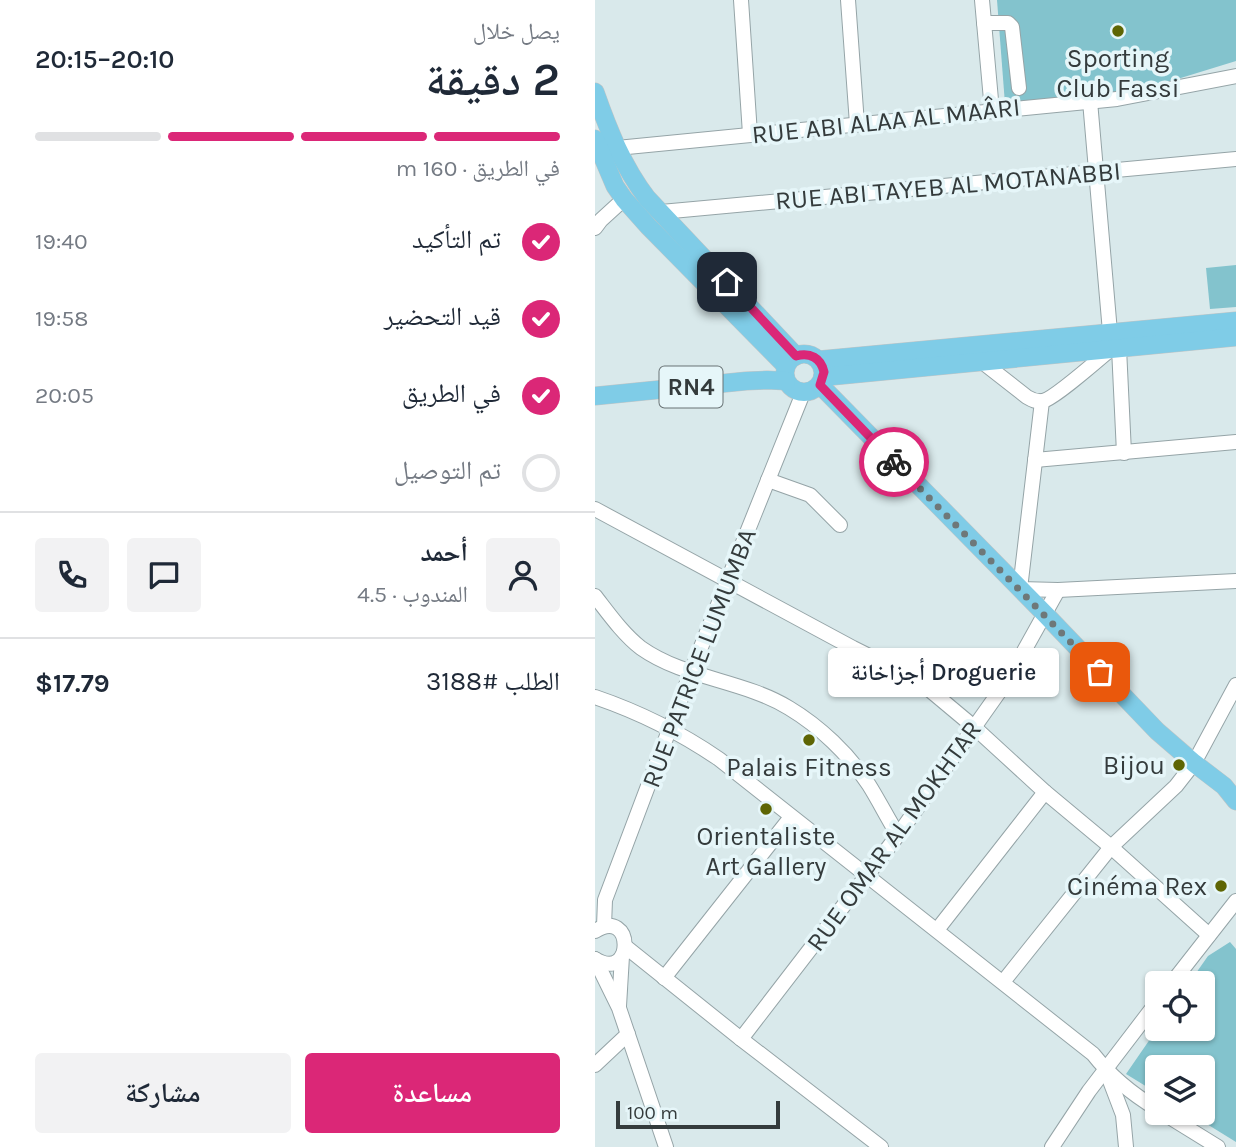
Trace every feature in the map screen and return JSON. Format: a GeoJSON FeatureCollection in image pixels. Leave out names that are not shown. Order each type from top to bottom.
{"type":"FeatureCollection","features":[{"type":"Feature","properties":{"kind":"main road"},"geometry":{"type":"LineString","coordinates":[[595,92],[629,172],[647,198],[789,368],[790,387],[803,393],[812,391],[820,374]]}},
{"type":"Feature","properties":{"kind":"main road"},"geometry":{"type":"LineString","coordinates":[[595,139],[610,176],[624,199],[789,368]]}},
{"type":"Feature","properties":{"kind":"main road"},"geometry":{"type":"LineString","coordinates":[[820,374],[981,361],[1113,343],[1236,321]]}},
{"type":"Feature","properties":{"kind":"main road"},"geometry":{"type":"LineString","coordinates":[[820,374],[1113,343],[1236,337]]}},
{"type":"Feature","properties":{"kind":"main road"},"geometry":{"type":"LineString","coordinates":[[789,368],[806,354],[820,374],[1020,589],[1157,731],[1194,763],[1230,788],[1236,801]]}},
{"type":"Feature","properties":{"kind":"main road","name":"RN4"},"geometry":{"type":"LineString","coordinates":[[595,383],[789,368]]}},
{"type":"Feature","properties":{"kind":"main road","name":"RN4"},"geometry":{"type":"LineString","coordinates":[[595,396],[767,380],[789,368]]}},
{"type":"Feature","properties":{"kind":"street"},"geometry":{"type":"LineString","coordinates":[[741,0],[750,134]]}},
{"type":"Feature","properties":{"kind":"street"},"geometry":{"type":"LineString","coordinates":[[848,0],[857,124]]}},
{"type":"Feature","properties":{"kind":"street"},"geometry":{"type":"LineString","coordinates":[[982,0],[992,111]]}},
{"type":"Feature","properties":{"kind":"street"},"geometry":{"type":"LineString","coordinates":[[984,23],[1008,23],[1011,27],[1019,89]]}},
{"type":"Feature","properties":{"kind":"street","name":"RUE ABI ALAA AL MAÂRI"},"geometry":{"type":"LineString","coordinates":[[618,148],[1117,99],[1236,76]]}},
{"type":"Feature","properties":{"kind":"street"},"geometry":{"type":"LineString","coordinates":[[1090,102],[1124,453]]}},
{"type":"Feature","properties":{"kind":"street","name":"RUE ABI TAYEB AL MOTANABBI"},"geometry":{"type":"LineString","coordinates":[[661,212],[1236,159]]}},
{"type":"Feature","properties":{"kind":"street"},"geometry":{"type":"LineString","coordinates":[[595,228],[624,199]]}},
{"type":"Feature","properties":{"kind":"street"},"geometry":{"type":"LineString","coordinates":[[981,361],[1033,401],[1042,401],[1054,395],[1113,343]]}},
{"type":"Feature","properties":{"kind":"street","name":"RUE PATRICE LUMUMBA"},"geometry":{"type":"LineString","coordinates":[[599,927],[605,900],[691,673],[803,393]]}},
{"type":"Feature","properties":{"kind":"street"},"geometry":{"type":"LineString","coordinates":[[1042,401],[1020,589],[1058,590],[1236,581]]}},
{"type":"Feature","properties":{"kind":"street"},"geometry":{"type":"LineString","coordinates":[[1035,460],[1236,442]]}},
{"type":"Feature","properties":{"kind":"street"},"geometry":{"type":"LineString","coordinates":[[768,481],[810,495],[840,525]]}},
{"type":"Feature","properties":{"kind":"street"},"geometry":{"type":"LineString","coordinates":[[595,509],[919,681],[1209,935]]}},
{"type":"Feature","properties":{"kind":"street","name":"RUE OMAR AL MOKHTAR"},"geometry":{"type":"LineString","coordinates":[[741,1039],[868,876],[1009,678],[1058,590]]}},
{"type":"Feature","properties":{"kind":"street"},"geometry":{"type":"LineString","coordinates":[[595,596],[641,648],[691,673],[762,694],[789,708],[813,726],[846,755],[868,783],[898,835]]}},
{"type":"Feature","properties":{"kind":"street"},"geometry":{"type":"LineString","coordinates":[[1003,982],[1111,847],[1176,786],[1194,763],[1236,685]]}},
{"type":"Feature","properties":{"kind":"street"},"geometry":{"type":"LineString","coordinates":[[595,697],[671,729],[719,759],[1093,1054],[1132,1094],[1145,1102]]}},
{"type":"Feature","properties":{"kind":"street"},"geometry":{"type":"LineString","coordinates":[[937,930],[1045,792]]}},
{"type":"Feature","properties":{"kind":"street"},"geometry":{"type":"LineString","coordinates":[[664,978],[791,817]]}},
{"type":"Feature","properties":{"kind":"street"},"geometry":{"type":"LineString","coordinates":[[1181,971],[1236,901]]}},
{"type":"Feature","properties":{"kind":"street"},"geometry":{"type":"LineString","coordinates":[[599,927],[613,927],[620,931],[625,939],[619,1008]]}},
{"type":"Feature","properties":{"kind":"street"},"geometry":{"type":"LineString","coordinates":[[624,952],[664,978],[881,1147]]}},
{"type":"Feature","properties":{"kind":"street"},"geometry":{"type":"LineString","coordinates":[[595,959],[609,963],[618,960],[624,952]]}},
{"type":"Feature","properties":{"kind":"street"},"geometry":{"type":"LineString","coordinates":[[595,959],[619,1008],[666,1147]]}},
{"type":"Feature","properties":{"kind":"street"},"geometry":{"type":"LineString","coordinates":[[1052,1147],[1105,1069],[1145,1017]]}},
{"type":"Feature","properties":{"kind":"street"},"geometry":{"type":"LineString","coordinates":[[595,1065],[628,1034]]}},
{"type":"Feature","properties":{"kind":"street"},"geometry":{"type":"LineString","coordinates":[[1105,1069],[1123,1115],[1126,1147]]}},
{"type":"Feature","properties":{"kind":"street"},"geometry":{"type":"LineString","coordinates":[[1182,1125],[1218,1147]]}},
{"type":"Feature","properties":{"kind":"shaded area","name":"Sporting Club Fassi"},"geometry":{"type":"Polygon","coordinates":[[[997,0],[1236,0],[1236,61],[1145,89],[1005,104],[997,0]]]}},
{"type":"Feature","properties":{"kind":"shaded area"},"geometry":{"type":"Polygon","coordinates":[[[1236,265],[1236,307],[1210,309],[1206,268],[1236,265]]]}},
{"type":"Feature","properties":{"kind":"shaded area"},"geometry":{"type":"Polygon","coordinates":[[[1230,942],[1236,949],[1236,1142],[1208,1125],[1215,1125],[1215,1055],[1145,1055],[1145,1086],[1126,1074],[1149,1041],[1215,1041],[1215,971],[1197,971],[1208,956],[1230,942]]]}},
{"type":"Feature","properties":{"kind":"way so far"},"geometry":{"type":"LineString","coordinates":[[894,462],[1100,672]]}},
{"type":"Feature","properties":{"kind":"place","name":"Sporting Club Fassi"},"geometry":{"type":"Point","coordinates":[1118,31]}},
{"type":"Feature","properties":{"kind":"place","name":"Droguerie أجزاخانة"},"geometry":{"type":"Point","coordinates":[1100,672]}},
{"type":"Feature","properties":{"kind":"place","name":"Palais Fitness"},"geometry":{"type":"Point","coordinates":[809,740]}},
{"type":"Feature","properties":{"kind":"place","name":"Bijou"},"geometry":{"type":"Point","coordinates":[1179,765]}},
{"type":"Feature","properties":{"kind":"place","name":"Orientaliste Art Gallery"},"geometry":{"type":"Point","coordinates":[766,809]}},
{"type":"Feature","properties":{"kind":"place","name":"Cinéma Rex"},"geometry":{"type":"Point","coordinates":[1221,886]}},
{"type":"Feature","properties":{"kind":"route"},"geometry":{"type":"LineString","coordinates":[[727,282],[796,356],[806,354],[818,360],[824,372],[820,385],[894,462]]}}]}
